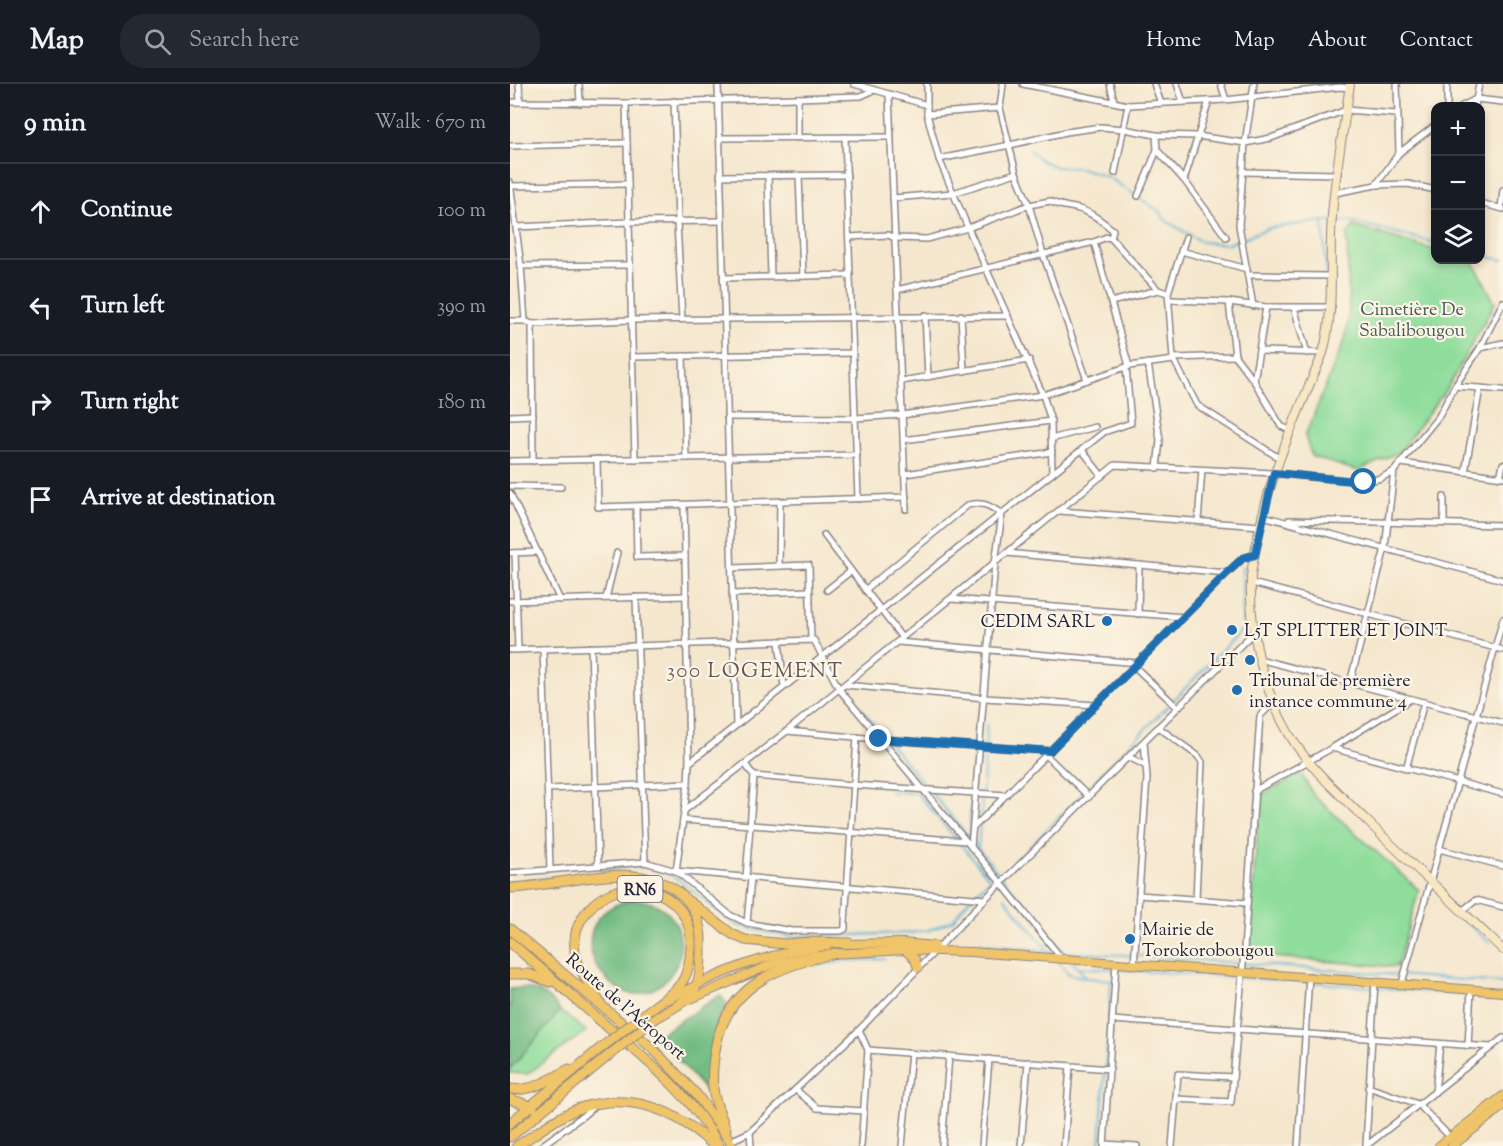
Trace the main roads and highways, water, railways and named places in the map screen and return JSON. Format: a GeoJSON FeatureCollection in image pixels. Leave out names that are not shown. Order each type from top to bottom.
{"type":"FeatureCollection","features":[{"type":"Feature","properties":{"kind":"highway"},"geometry":{"type":"LineString","coordinates":[[510,888],[633,875],[656,879],[674,889],[732,934],[745,940],[785,944],[849,943]]}},
{"type":"Feature","properties":{"kind":"highway","name":"RN6"},"geometry":{"type":"LineString","coordinates":[[589,1057],[679,986],[687,972],[691,942],[690,928],[682,912],[667,897],[645,889],[621,888],[601,897],[587,910],[578,926],[574,944],[582,974],[601,1004]]}},
{"type":"Feature","properties":{"kind":"highway"},"geometry":{"type":"LineString","coordinates":[[510,1137],[656,1018],[686,1001],[694,992],[701,974],[702,935],[698,918],[689,902]]}},
{"type":"Feature","properties":{"kind":"highway","name":"Route de l'Aéroport"},"geometry":{"type":"LineString","coordinates":[[510,929],[653,1048],[679,1075],[730,1142]]}},
{"type":"Feature","properties":{"kind":"highway","name":"Route de l'Aéroport"},"geometry":{"type":"LineString","coordinates":[[510,942],[656,1068],[685,1099],[719,1146]]}},
{"type":"Feature","properties":{"kind":"highway"},"geometry":{"type":"LineString","coordinates":[[730,1142],[714,1095],[712,1077],[717,1039],[730,1010],[741,995],[759,980],[797,962],[836,953]]}},
{"type":"Feature","properties":{"kind":"highway"},"geometry":{"type":"LineString","coordinates":[[510,974],[529,974],[545,979],[570,994]]}},
{"type":"Feature","properties":{"kind":"highway"},"geometry":{"type":"LineString","coordinates":[[510,1089],[526,1089],[551,1080],[589,1057]]}},
{"type":"Feature","properties":{"kind":"highway"},"geometry":{"type":"LineString","coordinates":[[510,1123],[589,1057]]}},
{"type":"Feature","properties":{"kind":"highway"},"geometry":{"type":"LineString","coordinates":[[510,1099],[529,1107],[545,1107]]}},
{"type":"Feature","properties":{"kind":"highway"},"geometry":{"type":"LineString","coordinates":[[517,1146],[579,1109],[616,1101],[661,1109],[697,1130],[714,1146]]}},
{"type":"Feature","properties":{"kind":"main road"},"geometry":{"type":"LineString","coordinates":[[1350,86],[1332,220],[1332,307],[1323,353],[1279,458],[1260,526],[1252,583],[1254,632],[1259,659],[1274,702],[1289,734],[1308,761],[1430,883],[1503,950]]}},
{"type":"Feature","properties":{"kind":"main road"},"geometry":{"type":"LineString","coordinates":[[647,1012],[698,983],[756,959],[813,947],[849,943],[902,943],[939,949],[1134,965],[1309,976],[1503,992]]}},
{"type":"Feature","properties":{"kind":"main road"},"geometry":{"type":"LineString","coordinates":[[686,1001],[775,963],[805,956],[939,949]]}},
{"type":"Feature","properties":{"kind":"main road"},"geometry":{"type":"LineString","coordinates":[[906,950],[915,959],[918,968]]}},
{"type":"Feature","properties":{"kind":"main road"},"geometry":{"type":"LineString","coordinates":[[1454,1143],[1503,1096]]}},
{"type":"Feature","properties":{"kind":"main road"},"geometry":{"type":"LineString","coordinates":[[1439,1146],[1454,1143],[1503,1106]]}},
{"type":"Feature","properties":{"kind":"waterway"},"geometry":{"type":"LineString","coordinates":[[1030,151],[1042,161],[1056,167],[1081,168],[1108,177],[1159,211],[1166,221],[1202,242],[1228,244],[1269,228],[1323,221],[1350,221],[1431,242]]}},
{"type":"Feature","properties":{"kind":"waterway"},"geometry":{"type":"LineString","coordinates":[[1323,221],[1327,284]]}},
{"type":"Feature","properties":{"kind":"waterway"},"geometry":{"type":"LineString","coordinates":[[1485,256],[1503,260]]}},
{"type":"Feature","properties":{"kind":"waterway"},"geometry":{"type":"LineString","coordinates":[[1323,332],[1327,296]]}},
{"type":"Feature","properties":{"kind":"waterway"},"geometry":{"type":"LineString","coordinates":[[1028,849],[1242,630],[1242,566]]}},
{"type":"Feature","properties":{"kind":"waterway"},"geometry":{"type":"LineString","coordinates":[[848,693],[927,788]]}},
{"type":"Feature","properties":{"kind":"waterway"},"geometry":{"type":"LineString","coordinates":[[969,837],[977,723]]}},
{"type":"Feature","properties":{"kind":"waterway"},"geometry":{"type":"LineString","coordinates":[[981,817],[987,724]]}},
{"type":"Feature","properties":{"kind":"waterway"},"geometry":{"type":"LineString","coordinates":[[601,872],[629,866],[649,867],[667,873],[736,925],[793,937],[910,933],[929,930],[953,920],[990,879],[917,793],[890,792]]}},
{"type":"Feature","properties":{"kind":"waterway"},"geometry":{"type":"LineString","coordinates":[[931,792],[1067,956]]}},
{"type":"Feature","properties":{"kind":"waterway"},"geometry":{"type":"LineString","coordinates":[[978,850],[980,823]]}},
{"type":"Feature","properties":{"kind":"waterway"},"geometry":{"type":"LineString","coordinates":[[510,882],[572,876]]}},
{"type":"Feature","properties":{"kind":"waterway"},"geometry":{"type":"LineString","coordinates":[[1005,898],[1053,956]]}},
{"type":"Feature","properties":{"kind":"waterway"},"geometry":{"type":"LineString","coordinates":[[1458,915],[1490,943]]}},
{"type":"Feature","properties":{"kind":"waterway"},"geometry":{"type":"LineString","coordinates":[[972,943],[1053,951]]}},
{"type":"Feature","properties":{"kind":"waterway"},"geometry":{"type":"LineString","coordinates":[[1059,952],[1144,956],[1503,983]]}},
{"type":"Feature","properties":{"kind":"waterway"},"geometry":{"type":"LineString","coordinates":[[819,965],[885,959]]}},
{"type":"Feature","properties":{"kind":"waterway"},"geometry":{"type":"LineString","coordinates":[[1059,962],[1069,974],[1086,978]]}},
{"type":"Feature","properties":{"kind":"waterway"},"geometry":{"type":"LineString","coordinates":[[1073,962],[1087,978],[1111,980],[1100,1146]]}},
{"type":"Feature","properties":{"kind":"waterway"},"geometry":{"type":"LineString","coordinates":[[1078,967],[1503,998]]}},
{"type":"Feature","properties":{"kind":"place","name":"CEDIM SARL"},"geometry":{"type":"Point","coordinates":[1107,621]}},
{"type":"Feature","properties":{"kind":"place","name":"L5T SPLITTER ET JOINT"},"geometry":{"type":"Point","coordinates":[1232,630]}},
{"type":"Feature","properties":{"kind":"place","name":"L1T"},"geometry":{"type":"Point","coordinates":[1250,660]}},
{"type":"Feature","properties":{"kind":"place","name":"Tribunal de première instance commune 4"},"geometry":{"type":"Point","coordinates":[1237,690]}},
{"type":"Feature","properties":{"kind":"place","name":"Mairie de Torokorobougou"},"geometry":{"type":"Point","coordinates":[1130,939]}},
{"type":"Feature","properties":{"kind":"district","name":"300 LOGEMENT"},"geometry":{"type":"Point","coordinates":[755,670]}},
{"type":"Feature","properties":{"kind":"park label","name":"Cimetière De Sabalibougou"},"geometry":{"type":"Point","coordinates":[1412,319]}}]}
